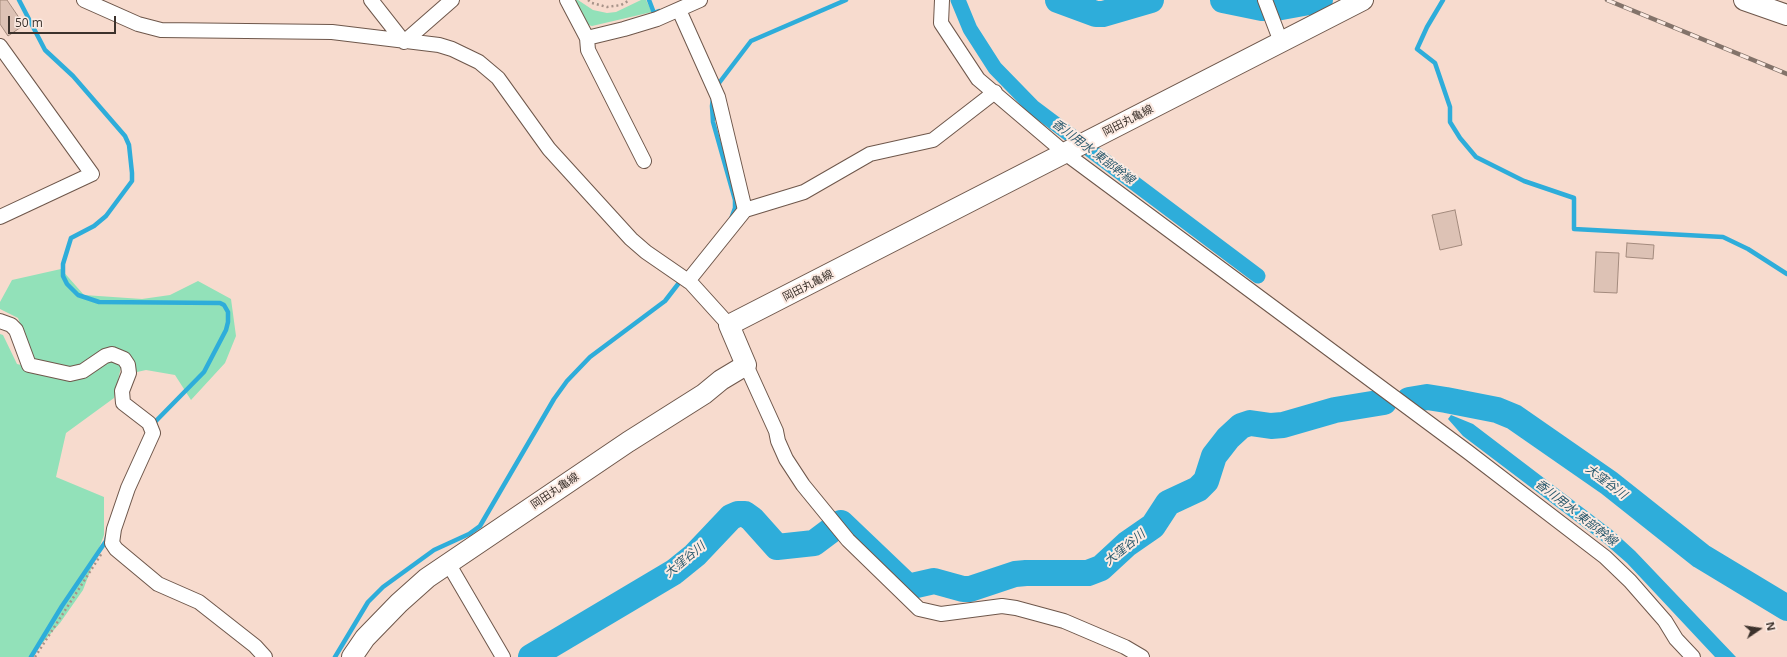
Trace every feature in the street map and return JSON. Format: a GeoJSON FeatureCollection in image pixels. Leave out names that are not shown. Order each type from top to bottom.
{"type":"FeatureCollection","features":[{"type":"Feature","properties":{"kind":"main road","name":"岡田丸亀線"},"geometry":{"type":"LineString","coordinates":[[729,326],[1363,0]]}},
{"type":"Feature","properties":{"kind":"main road"},"geometry":{"type":"LineString","coordinates":[[1744,0],[1787,15]]}},
{"type":"Feature","properties":{"kind":"main road"},"geometry":{"type":"LineString","coordinates":[[729,326],[746,365]]}},
{"type":"Feature","properties":{"kind":"main road","name":"岡田丸亀線"},"geometry":{"type":"LineString","coordinates":[[352,657],[365,638],[398,603],[448,563],[704,394],[721,380],[746,365]]}},
{"type":"Feature","properties":{"kind":"street"},"geometry":{"type":"LineString","coordinates":[[84,0],[138,24],[160,30],[332,32],[404,42],[432,44],[452,49],[479,62],[489,68],[498,78],[549,149],[631,238],[646,252],[684,278],[729,326]]}},
{"type":"Feature","properties":{"kind":"street"},"geometry":{"type":"LineString","coordinates":[[371,0],[404,42]]}},
{"type":"Feature","properties":{"kind":"street"},"geometry":{"type":"LineString","coordinates":[[404,42],[452,0]]}},
{"type":"Feature","properties":{"kind":"street"},"geometry":{"type":"LineString","coordinates":[[567,0],[587,38],[588,50],[644,161]]}},
{"type":"Feature","properties":{"kind":"street"},"geometry":{"type":"LineString","coordinates":[[587,38],[644,23],[700,0]]}},
{"type":"Feature","properties":{"kind":"street"},"geometry":{"type":"LineString","coordinates":[[942,0],[941,23],[978,79],[1069,151],[1605,557],[1630,581],[1665,621],[1676,639],[1693,657]]}},
{"type":"Feature","properties":{"kind":"street"},"geometry":{"type":"LineString","coordinates":[[1267,5],[1281,42]]}},
{"type":"Feature","properties":{"kind":"street"},"geometry":{"type":"LineString","coordinates":[[678,10],[715,92],[745,210]]}},
{"type":"Feature","properties":{"kind":"street"},"geometry":{"type":"LineString","coordinates":[[0,46],[92,174],[0,217]]}},
{"type":"Feature","properties":{"kind":"street"},"geometry":{"type":"LineString","coordinates":[[684,278],[745,210],[804,192],[870,154],[933,140],[995,92]]}},
{"type":"Feature","properties":{"kind":"street"},"geometry":{"type":"LineString","coordinates":[[0,320],[11,325],[16,330],[29,365],[70,374],[84,371],[105,356],[112,354],[124,359],[128,365],[129,373],[122,391],[123,403],[150,427],[153,433],[128,488],[114,529],[112,543],[116,550],[158,584],[199,602],[238,632],[265,657]]}},
{"type":"Feature","properties":{"kind":"street"},"geometry":{"type":"LineString","coordinates":[[746,365],[776,431],[781,447],[803,485],[848,540],[919,609],[941,614],[1002,606],[1016,608],[1064,621],[1123,652],[1142,657]]}},
{"type":"Feature","properties":{"kind":"street"},"geometry":{"type":"LineString","coordinates":[[448,563],[503,657]]}},
{"type":"Feature","properties":{"kind":"path"},"geometry":{"type":"LineString","coordinates":[[588,0],[592,3],[607,7],[620,5],[630,0]]}},
{"type":"Feature","properties":{"kind":"path"},"geometry":{"type":"LineString","coordinates":[[35,657],[105,549],[112,543]]}},
{"type":"Feature","properties":{"kind":"green space"},"geometry":{"type":"Polygon","coordinates":[[[571,0],[578,0],[593,10],[607,13],[616,12],[641,0],[646,0],[652,12],[592,26],[585,24],[571,0]]]}},
{"type":"Feature","properties":{"kind":"green space"},"geometry":{"type":"Polygon","coordinates":[[[61,269],[84,295],[142,299],[170,295],[198,281],[231,299],[236,336],[225,363],[191,400],[175,375],[146,370],[137,372],[129,355],[114,348],[94,355],[81,366],[70,368],[34,361],[18,318],[0,309],[0,302],[12,280],[61,269]]]}},
{"type":"Feature","properties":{"kind":"green space"},"geometry":{"type":"Polygon","coordinates":[[[0,334],[3,335],[17,364],[70,377],[106,362],[116,361],[121,367],[114,398],[66,433],[56,477],[104,497],[104,535],[83,590],[60,623],[30,657],[0,657],[0,334]]]}},
{"type":"Feature","properties":{"kind":"water"},"geometry":{"type":"Polygon","coordinates":[[[1451,415],[1473,424],[1612,530],[1635,551],[1736,657],[1715,657],[1627,563],[1603,542],[1463,436],[1448,419],[1451,415]]]}},
{"type":"Feature","properties":{"kind":"building"},"geometry":{"type":"Polygon","coordinates":[[[0,0],[7,0],[24,25],[8,36],[0,24],[0,0]]]}},
{"type":"Feature","properties":{"kind":"building"},"geometry":{"type":"Polygon","coordinates":[[[1455,210],[1462,245],[1440,250],[1432,215],[1455,210]]]}},
{"type":"Feature","properties":{"kind":"building"},"geometry":{"type":"Polygon","coordinates":[[[1627,243],[1654,245],[1653,259],[1626,257],[1627,243]]]}},
{"type":"Feature","properties":{"kind":"building"},"geometry":{"type":"Polygon","coordinates":[[[1596,252],[1619,253],[1617,293],[1594,292],[1596,252]]]}},
{"type":"Feature","properties":{"kind":"waterway"},"geometry":{"type":"LineString","coordinates":[[19,0],[45,50],[73,76],[125,136],[129,145],[132,181],[106,216],[94,226],[71,238],[63,264],[63,276],[67,284],[78,295],[99,302],[220,303],[224,305],[228,312],[226,330],[204,372],[152,425]]}},
{"type":"Feature","properties":{"kind":"waterway"},"geometry":{"type":"LineString","coordinates":[[649,0],[654,13],[659,11]]}},
{"type":"Feature","properties":{"kind":"waterway"},"geometry":{"type":"LineString","coordinates":[[716,87],[751,41],[846,0]]}},
{"type":"Feature","properties":{"kind":"waterway","name":"香川用水 東部幹線"},"geometry":{"type":"LineString","coordinates":[[958,0],[970,29],[995,68],[1033,107],[1258,276]]}},
{"type":"Feature","properties":{"kind":"waterway"},"geometry":{"type":"LineString","coordinates":[[1058,0],[1096,14],[1103,14],[1151,0]]}},
{"type":"Feature","properties":{"kind":"waterway"},"geometry":{"type":"LineString","coordinates":[[1068,0],[1087,8],[1099,10],[1137,0]]}},
{"type":"Feature","properties":{"kind":"waterway"},"geometry":{"type":"LineString","coordinates":[[1223,0],[1262,8],[1276,8],[1320,0]]}},
{"type":"Feature","properties":{"kind":"waterway"},"geometry":{"type":"LineString","coordinates":[[1443,0],[1427,27],[1417,49],[1435,63],[1450,107],[1450,122],[1460,138],[1476,157],[1524,181],[1574,198],[1574,229],[1723,237],[1748,249],[1787,274]]}},
{"type":"Feature","properties":{"kind":"waterway"},"geometry":{"type":"LineString","coordinates":[[713,98],[713,122],[735,200],[735,208],[731,219]]}},
{"type":"Feature","properties":{"kind":"waterway"},"geometry":{"type":"LineString","coordinates":[[335,657],[368,602],[383,587],[434,550],[469,534],[480,526],[554,399],[567,381],[590,357],[665,301],[682,279]]}},
{"type":"Feature","properties":{"kind":"waterway","name":"大窪谷川"},"geometry":{"type":"LineString","coordinates":[[1409,400],[1427,397],[1446,400],[1497,410],[1514,417],[1609,483],[1701,556],[1787,608]]}},
{"type":"Feature","properties":{"kind":"waterway","name":"大窪谷川"},"geometry":{"type":"LineString","coordinates":[[841,523],[906,585],[912,586],[934,581],[963,589],[970,589],[1015,574],[1088,573],[1101,568],[1127,544],[1153,526],[1168,503],[1198,489],[1206,481],[1214,456],[1228,438],[1241,426],[1250,423],[1271,426],[1283,425],[1335,410],[1384,402]]}},
{"type":"Feature","properties":{"kind":"waterway","name":"大窪谷川"},"geometry":{"type":"LineString","coordinates":[[531,657],[674,572],[695,555],[731,517],[738,514],[745,514],[752,519],[777,547],[814,543],[830,531]]}},
{"type":"Feature","properties":{"kind":"waterway"},"geometry":{"type":"LineString","coordinates":[[31,657],[62,606],[106,541],[107,537]]}},
{"type":"Feature","properties":{"kind":"railway"},"geometry":{"type":"LineString","coordinates":[[1607,0],[1787,74]]}}]}
